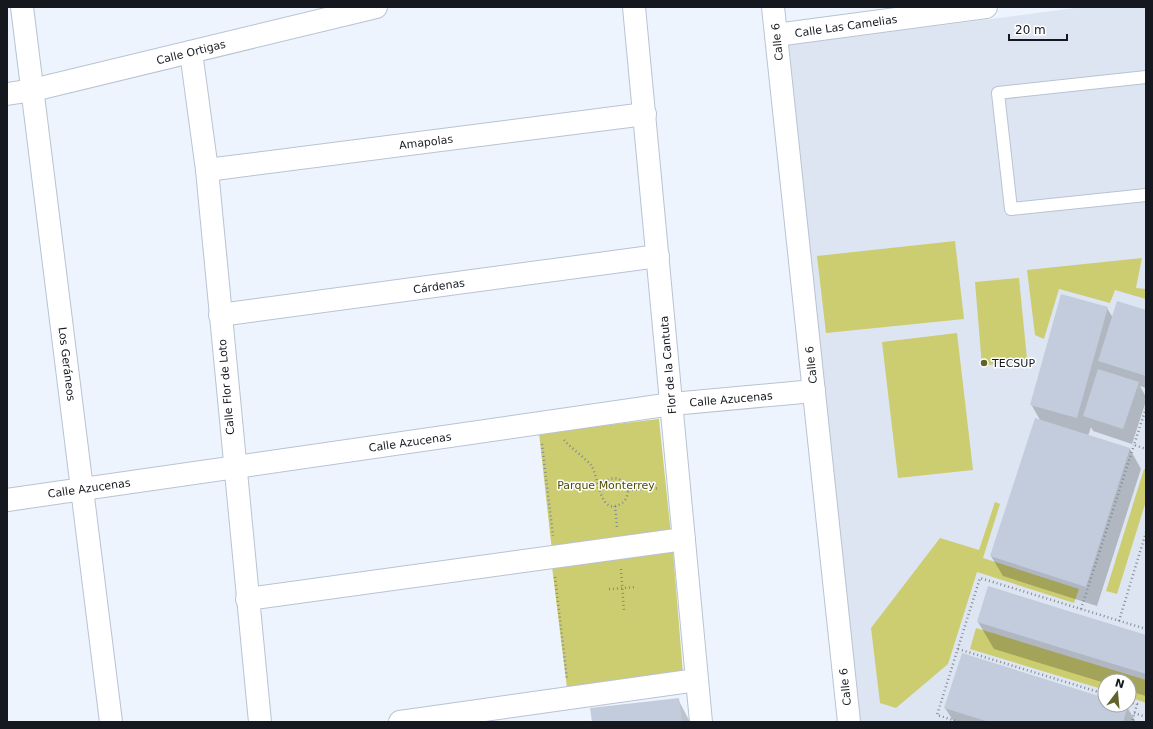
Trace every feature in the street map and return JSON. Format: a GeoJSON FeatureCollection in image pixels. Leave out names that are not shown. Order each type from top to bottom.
{"type":"FeatureCollection","features":[{"type":"Feature","properties":{"kind":"street","name":"Los Geráneos"},"geometry":{"type":"LineString","coordinates":[[22,7],[111,722]]}},
{"type":"Feature","properties":{"kind":"street","name":"Calle Ortigas"},"geometry":{"type":"LineString","coordinates":[[7,94],[33,90],[376,7]]}},
{"type":"Feature","properties":{"kind":"street","name":"Flor de la Cantuta"},"geometry":{"type":"LineString","coordinates":[[634,7],[701,722]]}},
{"type":"Feature","properties":{"kind":"street","name":"Calle 6"},"geometry":{"type":"LineString","coordinates":[[773,7],[849,722]]}},
{"type":"Feature","properties":{"kind":"street","name":"Calle Las Camelias"},"geometry":{"type":"LineString","coordinates":[[776,35],[979,7]]}},
{"type":"Feature","properties":{"kind":"street","name":"Calle Flor de Loto"},"geometry":{"type":"LineString","coordinates":[[191,52],[206,170],[260,722]]}},
{"type":"Feature","properties":{"kind":"street","name":"Amapolas"},"geometry":{"type":"LineString","coordinates":[[206,170],[645,114]]}},
{"type":"Feature","properties":{"kind":"street","name":"Cárdenas"},"geometry":{"type":"LineString","coordinates":[[220,315],[658,256]]}},
{"type":"Feature","properties":{"kind":"street","name":"Calle Azucenas"},"geometry":{"type":"LineString","coordinates":[[7,500],[672,404],[814,391]]}},
{"type":"Feature","properties":{"kind":"street"},"geometry":{"type":"LineString","coordinates":[[247,599],[554,566],[684,539]]}},
{"type":"Feature","properties":{"kind":"street"},"geometry":{"type":"LineString","coordinates":[[400,722],[697,680]]}},
{"type":"Feature","properties":{"kind":"lane"},"geometry":{"type":"LineString","coordinates":[[1146,77],[998,93],[1011,210],[1146,195]]}},
{"type":"Feature","properties":{"kind":"path"},"geometry":{"type":"LineString","coordinates":[[1081,609],[1146,408]]}},
{"type":"Feature","properties":{"kind":"path"},"geometry":{"type":"LineString","coordinates":[[540,423],[567,680]]}},
{"type":"Feature","properties":{"kind":"path"},"geometry":{"type":"LineString","coordinates":[[561,437],[591,465],[596,475],[600,489],[600,496],[609,505],[615,506],[625,500],[628,490],[626,484],[621,479],[614,478],[608,479],[603,483],[600,489]]}},
{"type":"Feature","properties":{"kind":"path"},"geometry":{"type":"LineString","coordinates":[[1134,445],[1146,449]]}},
{"type":"Feature","properties":{"kind":"path"},"geometry":{"type":"LineString","coordinates":[[628,490],[664,488]]}},
{"type":"Feature","properties":{"kind":"path"},"geometry":{"type":"LineString","coordinates":[[615,506],[618,533]]}},
{"type":"Feature","properties":{"kind":"path"},"geometry":{"type":"LineString","coordinates":[[1119,621],[1146,532]]}},
{"type":"Feature","properties":{"kind":"path"},"geometry":{"type":"LineString","coordinates":[[621,567],[624,612]]}},
{"type":"Feature","properties":{"kind":"path"},"geometry":{"type":"LineString","coordinates":[[959,722],[937,715],[980,578],[1146,630]]}},
{"type":"Feature","properties":{"kind":"path"},"geometry":{"type":"LineString","coordinates":[[609,589],[636,587]]}},
{"type":"Feature","properties":{"kind":"path"},"geometry":{"type":"LineString","coordinates":[[958,649],[1097,692]]}},
{"type":"Feature","properties":{"kind":"path"},"geometry":{"type":"LineString","coordinates":[[1132,722],[1134,713],[1146,717]]}},
{"type":"Feature","properties":{"kind":"shaded area","name":"TECSUP"},"geometry":{"type":"Polygon","coordinates":[[[1083,7],[1146,7],[1146,722],[859,722],[789,45],[1083,7]]]}},
{"type":"Feature","properties":{"kind":"green space"},"geometry":{"type":"Polygon","coordinates":[[[955,241],[964,319],[826,333],[817,256],[955,241]]]}},
{"type":"Feature","properties":{"kind":"green space"},"geometry":{"type":"Polygon","coordinates":[[[1142,258],[1136,288],[1146,289],[1146,299],[1115,290],[1110,303],[1059,289],[1044,339],[1035,335],[1027,270],[1142,258]]]}},
{"type":"Feature","properties":{"kind":"green space"},"geometry":{"type":"Polygon","coordinates":[[[1019,278],[1027,359],[982,366],[975,282],[1019,278]]]}},
{"type":"Feature","properties":{"kind":"green space"},"geometry":{"type":"Polygon","coordinates":[[[957,333],[973,470],[898,478],[882,342],[957,333]]]}},
{"type":"Feature","properties":{"kind":"green space","name":"Parque Monterrey"},"geometry":{"type":"Polygon","coordinates":[[[659,419],[671,535],[552,551],[539,433],[659,419]]]}},
{"type":"Feature","properties":{"kind":"green space"},"geometry":{"type":"Polygon","coordinates":[[[1144,469],[1146,469],[1146,501],[1117,594],[1106,591],[1144,469]]]}},
{"type":"Feature","properties":{"kind":"green space"},"geometry":{"type":"Polygon","coordinates":[[[995,502],[1000,504],[983,558],[1079,589],[1074,603],[977,572],[948,664],[896,708],[880,703],[871,628],[940,538],[979,550],[995,502]]]}},
{"type":"Feature","properties":{"kind":"green space"},"geometry":{"type":"Polygon","coordinates":[[[673,551],[683,674],[567,688],[552,567],[673,551]]]}},
{"type":"Feature","properties":{"kind":"green space"},"geometry":{"type":"Polygon","coordinates":[[[976,628],[1123,673],[1097,673],[1097,688],[970,649],[976,628]]]}},
{"type":"Feature","properties":{"kind":"green space"},"geometry":{"type":"Polygon","coordinates":[[[1137,677],[1146,680],[1146,703],[1137,700],[1137,677]]]}},
{"type":"Feature","properties":{"kind":"building"},"geometry":{"type":"Polygon","coordinates":[[[1061,294],[1108,307],[1077,418],[1030,405],[1061,294]]]}},
{"type":"Feature","properties":{"kind":"building"},"geometry":{"type":"Polygon","coordinates":[[[1117,301],[1146,310],[1146,376],[1098,361],[1117,301]]]}},
{"type":"Feature","properties":{"kind":"building"},"geometry":{"type":"Polygon","coordinates":[[[1098,369],[1139,382],[1123,429],[1083,416],[1098,369]]]}},
{"type":"Feature","properties":{"kind":"building"},"geometry":{"type":"Polygon","coordinates":[[[1035,418],[1130,448],[1086,587],[990,556],[1035,418]]]}},
{"type":"Feature","properties":{"kind":"building"},"geometry":{"type":"Polygon","coordinates":[[[988,586],[1146,635],[1146,674],[977,622],[988,586]]]}},
{"type":"Feature","properties":{"kind":"building"},"geometry":{"type":"Polygon","coordinates":[[[962,653],[1097,695],[1097,713],[1126,713],[1123,722],[989,722],[944,708],[962,653]]]}},
{"type":"Feature","properties":{"kind":"building"},"geometry":{"type":"Polygon","coordinates":[[[679,698],[682,722],[592,722],[590,708],[679,698]]]}},
{"type":"Feature","properties":{"kind":"place","name":"TECSUP"},"geometry":{"type":"Point","coordinates":[984,363]}}]}
